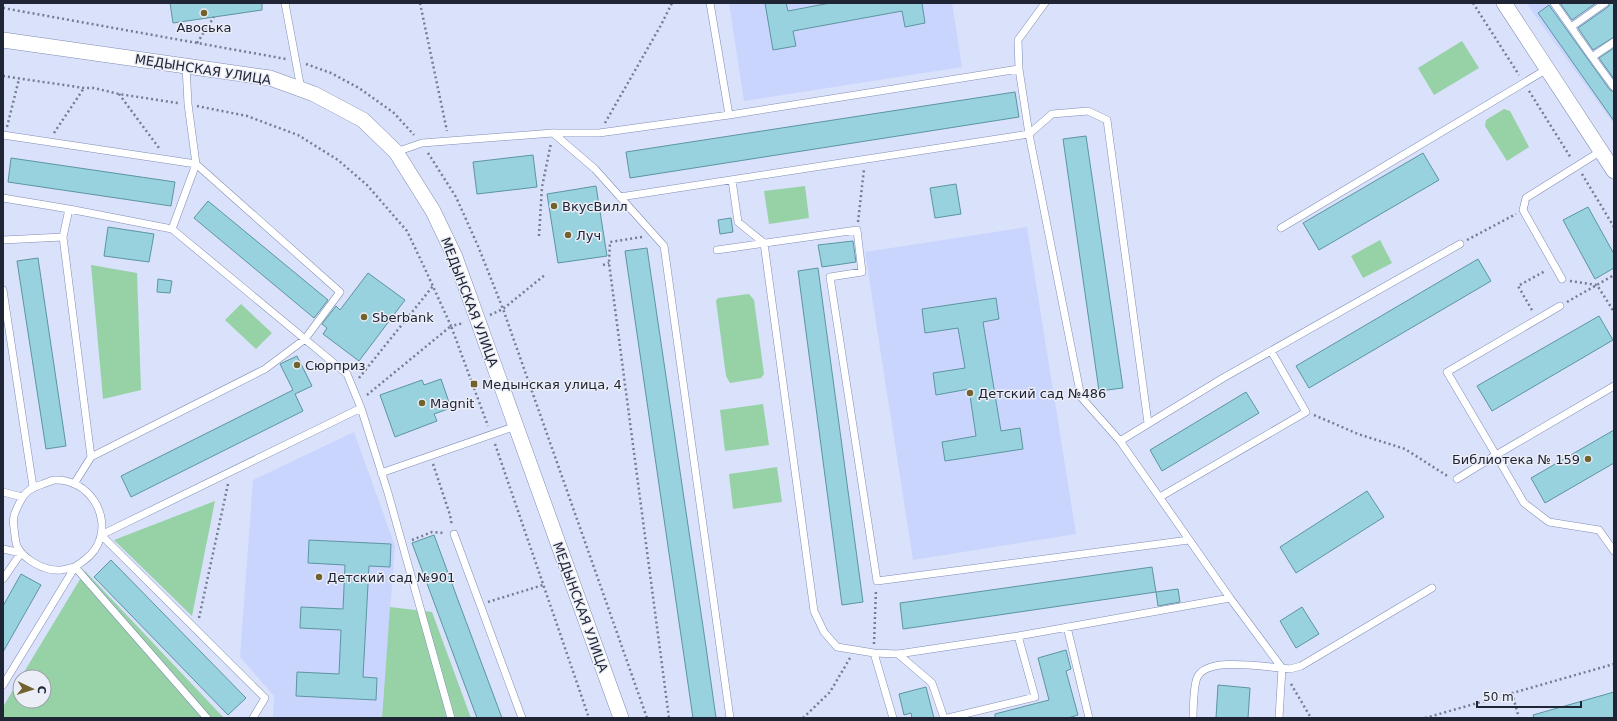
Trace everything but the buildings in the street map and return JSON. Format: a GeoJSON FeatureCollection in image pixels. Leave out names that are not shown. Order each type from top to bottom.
{"type":"FeatureCollection","features":[{"type":"Feature","properties":{"kind":"street"},"geometry":{"type":"LineString","coordinates":[[1504,3],[1614,171]]}},
{"type":"Feature","properties":{"kind":"street","name":"МЕДЫНСКАЯ УЛИЦА"},"geometry":{"type":"LineString","coordinates":[[3,40],[270,78],[314,94],[363,120],[396,152],[433,211],[455,258],[621,718]]}},
{"type":"Feature","properties":{"kind":"lane"},"geometry":{"type":"LineString","coordinates":[[285,3],[301,89]]}},
{"type":"Feature","properties":{"kind":"lane"},"geometry":{"type":"LineString","coordinates":[[710,3],[729,115]]}},
{"type":"Feature","properties":{"kind":"lane"},"geometry":{"type":"LineString","coordinates":[[1046,3],[1018,40],[1019,70],[1028,134],[1081,397],[1120,441],[1230,598],[1282,668],[1280,718]]}},
{"type":"Feature","properties":{"kind":"lane"},"geometry":{"type":"LineString","coordinates":[[1554,3],[1614,87]]}},
{"type":"Feature","properties":{"kind":"lane"},"geometry":{"type":"LineString","coordinates":[[1571,27],[1605,3]]}},
{"type":"Feature","properties":{"kind":"lane"},"geometry":{"type":"LineString","coordinates":[[1592,57],[1614,42]]}},
{"type":"Feature","properties":{"kind":"lane"},"geometry":{"type":"LineString","coordinates":[[172,229],[196,164],[188,104],[186,66]]}},
{"type":"Feature","properties":{"kind":"lane"},"geometry":{"type":"LineString","coordinates":[[1281,228],[1547,69]]}},
{"type":"Feature","properties":{"kind":"lane"},"geometry":{"type":"LineString","coordinates":[[396,152],[422,143],[553,133],[599,133],[729,115],[1019,70]]}},
{"type":"Feature","properties":{"kind":"lane"},"geometry":{"type":"LineString","coordinates":[[620,197],[1028,134],[1052,114],[1088,111],[1107,120],[1148,423]]}},
{"type":"Feature","properties":{"kind":"lane"},"geometry":{"type":"LineString","coordinates":[[553,133],[595,169],[664,246],[730,718]]}},
{"type":"Feature","properties":{"kind":"lane"},"geometry":{"type":"LineString","coordinates":[[4,135],[196,164],[340,292],[305,339],[265,369],[91,457],[74,484]]}},
{"type":"Feature","properties":{"kind":"lane"},"geometry":{"type":"LineString","coordinates":[[1562,279],[1523,210],[1526,198],[1601,151]]}},
{"type":"Feature","properties":{"kind":"lane"},"geometry":{"type":"LineString","coordinates":[[732,180],[738,222],[764,243],[814,611],[824,632],[837,647],[854,651],[898,654],[1018,636],[1230,598]]}},
{"type":"Feature","properties":{"kind":"lane"},"geometry":{"type":"LineString","coordinates":[[3,198],[172,229],[347,374],[359,405],[381,473],[451,718]]}},
{"type":"Feature","properties":{"kind":"lane"},"geometry":{"type":"LineString","coordinates":[[69,209],[63,237],[91,457]]}},
{"type":"Feature","properties":{"kind":"lane"},"geometry":{"type":"LineString","coordinates":[[717,250],[857,230],[862,272],[830,277],[877,581],[1189,540]]}},
{"type":"Feature","properties":{"kind":"lane"},"geometry":{"type":"LineString","coordinates":[[3,240],[63,237]]}},
{"type":"Feature","properties":{"kind":"lane"},"geometry":{"type":"LineString","coordinates":[[1120,441],[1223,378],[1460,244]]}},
{"type":"Feature","properties":{"kind":"lane"},"geometry":{"type":"LineString","coordinates":[[3,290],[33,487]]}},
{"type":"Feature","properties":{"kind":"lane"},"geometry":{"type":"LineString","coordinates":[[1560,306],[1447,372],[1524,503],[1549,522],[1599,530],[1614,551]]}},
{"type":"Feature","properties":{"kind":"lane"},"geometry":{"type":"LineString","coordinates":[[1160,498],[1306,412],[1271,351]]}},
{"type":"Feature","properties":{"kind":"lane"},"geometry":{"type":"LineString","coordinates":[[1456,479],[1614,386]]}},
{"type":"Feature","properties":{"kind":"lane"},"geometry":{"type":"LineString","coordinates":[[101,536],[230,472],[359,405]]}},
{"type":"Feature","properties":{"kind":"lane"},"geometry":{"type":"LineString","coordinates":[[381,473],[516,426]]}},
{"type":"Feature","properties":{"kind":"lane"},"geometry":{"type":"LineString","coordinates":[[3,685],[75,567],[88,557],[97,546],[101,536],[102,520],[98,506],[88,492],[74,484],[54,480],[33,487],[22,497],[12,519],[16,545],[21,553],[32,563],[57,571],[75,567]]}},
{"type":"Feature","properties":{"kind":"lane"},"geometry":{"type":"LineString","coordinates":[[3,492],[22,497]]}},
{"type":"Feature","properties":{"kind":"lane"},"geometry":{"type":"LineString","coordinates":[[454,534],[522,718]]}},
{"type":"Feature","properties":{"kind":"lane"},"geometry":{"type":"LineString","coordinates":[[101,536],[265,698],[254,718]]}},
{"type":"Feature","properties":{"kind":"lane"},"geometry":{"type":"LineString","coordinates":[[3,549],[21,553]]}},
{"type":"Feature","properties":{"kind":"lane"},"geometry":{"type":"LineString","coordinates":[[3,579],[21,553]]}},
{"type":"Feature","properties":{"kind":"lane"},"geometry":{"type":"LineString","coordinates":[[75,567],[207,718]]}},
{"type":"Feature","properties":{"kind":"lane"},"geometry":{"type":"LineString","coordinates":[[1193,718],[1196,677],[1205,668],[1221,664],[1290,669],[1301,666],[1432,588]]}},
{"type":"Feature","properties":{"kind":"lane"},"geometry":{"type":"LineString","coordinates":[[1067,627],[1089,718]]}},
{"type":"Feature","properties":{"kind":"lane"},"geometry":{"type":"LineString","coordinates":[[948,718],[1035,697],[1018,636]]}},
{"type":"Feature","properties":{"kind":"lane"},"geometry":{"type":"LineString","coordinates":[[874,653],[893,718]]}},
{"type":"Feature","properties":{"kind":"lane"},"geometry":{"type":"LineString","coordinates":[[898,654],[932,683],[944,718]]}},
{"type":"Feature","properties":{"kind":"path"},"geometry":{"type":"LineString","coordinates":[[420,3],[449,141]]}},
{"type":"Feature","properties":{"kind":"path"},"geometry":{"type":"LineString","coordinates":[[599,133],[672,3]]}},
{"type":"Feature","properties":{"kind":"path"},"geometry":{"type":"LineString","coordinates":[[1472,3],[1577,166],[1614,227]]}},
{"type":"Feature","properties":{"kind":"path"},"geometry":{"type":"LineString","coordinates":[[3,8],[102,25]]}},
{"type":"Feature","properties":{"kind":"path"},"geometry":{"type":"LineString","coordinates":[[197,43],[214,17]]}},
{"type":"Feature","properties":{"kind":"path"},"geometry":{"type":"LineString","coordinates":[[3,76],[84,88],[94,88],[119,94],[188,104],[247,116],[298,135],[338,160],[367,185],[407,231],[451,326],[492,434],[589,718]]}},
{"type":"Feature","properties":{"kind":"path"},"geometry":{"type":"LineString","coordinates":[[4,135],[19,79]]}},
{"type":"Feature","properties":{"kind":"path"},"geometry":{"type":"LineString","coordinates":[[48,142],[84,88]]}},
{"type":"Feature","properties":{"kind":"path"},"geometry":{"type":"LineString","coordinates":[[119,94],[169,160]]}},
{"type":"Feature","properties":{"kind":"path"},"geometry":{"type":"LineString","coordinates":[[539,236],[542,187],[553,133]]}},
{"type":"Feature","properties":{"kind":"path"},"geometry":{"type":"LineString","coordinates":[[422,143],[456,197],[478,246],[503,309],[648,718]]}},
{"type":"Feature","properties":{"kind":"path"},"geometry":{"type":"LineString","coordinates":[[857,230],[865,159]]}},
{"type":"Feature","properties":{"kind":"path"},"geometry":{"type":"LineString","coordinates":[[1460,244],[1523,210]]}},
{"type":"Feature","properties":{"kind":"path"},"geometry":{"type":"LineString","coordinates":[[655,236],[610,242],[609,263],[669,718]]}},
{"type":"Feature","properties":{"kind":"path"},"geometry":{"type":"LineString","coordinates":[[603,265],[609,263]]}},
{"type":"Feature","properties":{"kind":"path"},"geometry":{"type":"LineString","coordinates":[[1538,319],[1518,286],[1554,265]]}},
{"type":"Feature","properties":{"kind":"path"},"geometry":{"type":"LineString","coordinates":[[503,309],[546,274]]}},
{"type":"Feature","properties":{"kind":"path"},"geometry":{"type":"LineString","coordinates":[[1560,306],[1614,275]]}},
{"type":"Feature","properties":{"kind":"path"},"geometry":{"type":"LineString","coordinates":[[1562,279],[1597,285],[1614,312]]}},
{"type":"Feature","properties":{"kind":"path"},"geometry":{"type":"LineString","coordinates":[[352,387],[433,286]]}},
{"type":"Feature","properties":{"kind":"path"},"geometry":{"type":"LineString","coordinates":[[359,405],[451,326],[478,320]]}},
{"type":"Feature","properties":{"kind":"path"},"geometry":{"type":"LineString","coordinates":[[1306,412],[1358,434],[1405,449],[1445,476],[1456,479]]}},
{"type":"Feature","properties":{"kind":"path"},"geometry":{"type":"LineString","coordinates":[[430,456],[450,515]]}},
{"type":"Feature","properties":{"kind":"path"},"geometry":{"type":"LineString","coordinates":[[196,630],[230,472]]}},
{"type":"Feature","properties":{"kind":"path"},"geometry":{"type":"LineString","coordinates":[[410,540],[432,532],[454,534]]}},
{"type":"Feature","properties":{"kind":"path"},"geometry":{"type":"LineString","coordinates":[[874,653],[877,581]]}},
{"type":"Feature","properties":{"kind":"path"},"geometry":{"type":"LineString","coordinates":[[489,602],[543,585]]}},
{"type":"Feature","properties":{"kind":"path"},"geometry":{"type":"LineString","coordinates":[[803,718],[830,692],[854,651]]}},
{"type":"Feature","properties":{"kind":"path"},"geometry":{"type":"LineString","coordinates":[[1425,718],[1614,664]]}},
{"type":"Feature","properties":{"kind":"path"},"geometry":{"type":"LineString","coordinates":[[1282,668],[1311,718]]}},
{"type":"Feature","properties":{"kind":"path"},"geometry":{"type":"LineString","coordinates":[[1512,693],[1519,718]]}},
{"type":"Feature","properties":{"kind":"shaded area"},"geometry":{"type":"Polygon","coordinates":[[[729,3],[952,3],[962,67],[744,101],[729,3]]]}},
{"type":"Feature","properties":{"kind":"shaded area"},"geometry":{"type":"Polygon","coordinates":[[[1526,3],[1614,3],[1614,124],[1526,3]]]}},
{"type":"Feature","properties":{"kind":"shaded area","name":"Детский сад №486"},"geometry":{"type":"Polygon","coordinates":[[[1027,227],[1076,534],[913,560],[865,252],[1027,227]]]}},
{"type":"Feature","properties":{"kind":"shaded area","name":"Детский сад №901"},"geometry":{"type":"Polygon","coordinates":[[[354,432],[395,546],[382,718],[273,718],[274,696],[240,657],[253,480],[354,432]]]}},
{"type":"Feature","properties":{"kind":"green space"},"geometry":{"type":"Polygon","coordinates":[[[1462,41],[1479,68],[1434,95],[1418,68],[1462,41]]]}},
{"type":"Feature","properties":{"kind":"green space"},"geometry":{"type":"Polygon","coordinates":[[[1504,109],[1510,111],[1529,147],[1507,161],[1485,126],[1486,120],[1504,109]]]}},
{"type":"Feature","properties":{"kind":"green space"},"geometry":{"type":"Polygon","coordinates":[[[805,186],[809,218],[769,224],[764,191],[805,186]]]}},
{"type":"Feature","properties":{"kind":"green space"},"geometry":{"type":"Polygon","coordinates":[[[1380,240],[1392,263],[1363,278],[1351,256],[1380,240]]]}},
{"type":"Feature","properties":{"kind":"green space"},"geometry":{"type":"Polygon","coordinates":[[[91,265],[137,273],[141,390],[103,399],[91,265]]]}},
{"type":"Feature","properties":{"kind":"green space"},"geometry":{"type":"Polygon","coordinates":[[[749,294],[754,300],[764,374],[761,378],[730,383],[726,376],[716,301],[718,298],[749,294]]]}},
{"type":"Feature","properties":{"kind":"green space"},"geometry":{"type":"Polygon","coordinates":[[[241,304],[272,333],[256,349],[225,320],[241,304]]]}},
{"type":"Feature","properties":{"kind":"green space"},"geometry":{"type":"Polygon","coordinates":[[[763,404],[769,445],[725,451],[720,410],[763,404]]]}},
{"type":"Feature","properties":{"kind":"green space"},"geometry":{"type":"Polygon","coordinates":[[[777,467],[782,502],[733,509],[729,474],[777,467]]]}},
{"type":"Feature","properties":{"kind":"green space"},"geometry":{"type":"Polygon","coordinates":[[[215,501],[192,616],[114,540],[215,501]]]}},
{"type":"Feature","properties":{"kind":"green space"},"geometry":{"type":"Polygon","coordinates":[[[85,571],[223,717],[234,718],[3,718],[3,707],[12,692],[12,709],[52,709],[52,669],[26,669],[85,571]]]}},
{"type":"Feature","properties":{"kind":"green space"},"geometry":{"type":"Polygon","coordinates":[[[390,607],[432,612],[471,718],[382,718],[390,607]]]}},
{"type":"Feature","properties":{"kind":"place","name":"Авоська"},"geometry":{"type":"Point","coordinates":[204,13]}},
{"type":"Feature","properties":{"kind":"place","name":"ВкусВилл"},"geometry":{"type":"Point","coordinates":[554,206]}},
{"type":"Feature","properties":{"kind":"place","name":"Луч"},"geometry":{"type":"Point","coordinates":[568,235]}},
{"type":"Feature","properties":{"kind":"place","name":"Sberbank"},"geometry":{"type":"Point","coordinates":[364,317]}},
{"type":"Feature","properties":{"kind":"place","name":"Сюрприз"},"geometry":{"type":"Point","coordinates":[297,365]}},
{"type":"Feature","properties":{"kind":"place","name":"Медынская улица, 4"},"geometry":{"type":"Point","coordinates":[474,384]}},
{"type":"Feature","properties":{"kind":"place","name":"Детский сад №486"},"geometry":{"type":"Point","coordinates":[970,393]}},
{"type":"Feature","properties":{"kind":"place","name":"Magnit"},"geometry":{"type":"Point","coordinates":[422,403]}},
{"type":"Feature","properties":{"kind":"place","name":"Библиотека № 159"},"geometry":{"type":"Point","coordinates":[1588,459]}},
{"type":"Feature","properties":{"kind":"place","name":"Детский сад №901"},"geometry":{"type":"Point","coordinates":[319,577]}}]}
